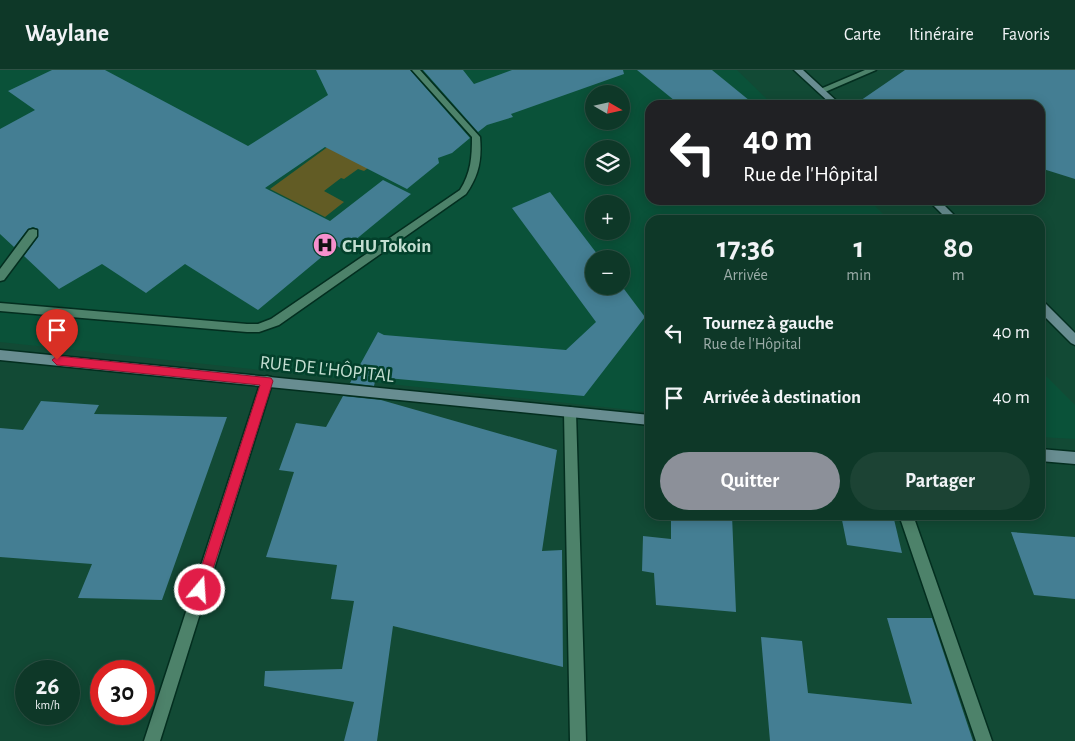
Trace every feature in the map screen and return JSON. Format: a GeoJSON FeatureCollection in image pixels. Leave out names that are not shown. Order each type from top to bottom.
{"type":"FeatureCollection","features":[{"type":"Feature","properties":{"kind":"street"},"geometry":{"type":"LineString","coordinates":[[0,307],[247,328],[258,328],[274,322],[463,192],[473,178],[476,163],[476,137],[416,70]]}},
{"type":"Feature","properties":{"kind":"street"},"geometry":{"type":"LineString","coordinates":[[798,70],[832,100]]}},
{"type":"Feature","properties":{"kind":"street"},"geometry":{"type":"LineString","coordinates":[[822,90],[872,70]]}},
{"type":"Feature","properties":{"kind":"street"},"geometry":{"type":"LineString","coordinates":[[938,205],[949,215]]}},
{"type":"Feature","properties":{"kind":"street"},"geometry":{"type":"LineString","coordinates":[[0,277],[33,234]]}},
{"type":"Feature","properties":{"kind":"street"},"geometry":{"type":"LineString","coordinates":[[1045,310],[1075,340]]}},
{"type":"Feature","properties":{"kind":"street","name":"RUE DE L'HÔPITAL"},"geometry":{"type":"LineString","coordinates":[[0,355],[645,420]]}},
{"type":"Feature","properties":{"kind":"street"},"geometry":{"type":"LineString","coordinates":[[152,741],[267,381]]}},
{"type":"Feature","properties":{"kind":"street"},"geometry":{"type":"LineString","coordinates":[[570,412],[578,741]]}},
{"type":"Feature","properties":{"kind":"street"},"geometry":{"type":"LineString","coordinates":[[1045,455],[1075,458]]}},
{"type":"Feature","properties":{"kind":"street"},"geometry":{"type":"LineString","coordinates":[[908,520],[984,741]]}},
{"type":"Feature","properties":{"kind":"shaded area","name":"CHU Tokoin"},"geometry":{"type":"Polygon","coordinates":[[[0,70],[737,70],[768,100],[645,100],[645,205],[874,205],[884,215],[645,215],[645,411],[0,342],[0,70]]]}},
{"type":"Feature","properties":{"kind":"shaded area"},"geometry":{"type":"Polygon","coordinates":[[[344,135],[385,155],[364,171],[358,169],[344,179],[341,178],[324,191],[344,202],[325,217],[270,189],[344,135]]]}},
{"type":"Feature","properties":{"kind":"shaded area"},"geometry":{"type":"Polygon","coordinates":[[[1045,375],[1075,405],[1075,439],[1045,437],[1045,375]]]}},
{"type":"Feature","properties":{"kind":"building"},"geometry":{"type":"Polygon","coordinates":[[[52,70],[105,70],[248,146],[328,95],[316,70],[410,70],[470,138],[452,153],[438,158],[439,163],[407,189],[325,147],[265,188],[330,221],[383,180],[411,194],[343,250],[336,245],[258,310],[185,264],[146,293],[102,264],[59,289],[24,256],[38,237],[38,229],[33,227],[28,229],[14,247],[0,234],[0,129],[35,110],[8,91],[52,70]]]}},
{"type":"Feature","properties":{"kind":"building"},"geometry":{"type":"Polygon","coordinates":[[[423,70],[463,70],[474,84],[512,70],[623,70],[624,74],[593,85],[585,85],[585,88],[511,114],[513,117],[487,125],[478,132],[423,70]]]}},
{"type":"Feature","properties":{"kind":"building"},"geometry":{"type":"Polygon","coordinates":[[[637,70],[712,70],[749,100],[674,100],[637,70]]]}},
{"type":"Feature","properties":{"kind":"building"},"geometry":{"type":"Polygon","coordinates":[[[905,70],[1075,70],[1075,179],[1045,170],[1045,100],[861,100],[905,70]]]}},
{"type":"Feature","properties":{"kind":"building"},"geometry":{"type":"Polygon","coordinates":[[[550,192],[594,250],[585,250],[585,295],[628,295],[645,317],[584,396],[376,377],[374,386],[350,383],[378,332],[384,335],[566,350],[596,322],[512,208],[550,192]]]}},
{"type":"Feature","properties":{"kind":"building"},"geometry":{"type":"Polygon","coordinates":[[[343,396],[381,400],[557,450],[542,551],[562,550],[563,667],[393,626],[377,741],[344,741],[354,702],[264,686],[265,671],[342,669],[354,601],[331,599],[337,565],[266,557],[294,472],[279,470],[296,423],[326,427],[343,396]]]}},
{"type":"Feature","properties":{"kind":"building"},"geometry":{"type":"Polygon","coordinates":[[[41,401],[99,405],[94,414],[227,417],[162,600],[78,598],[92,564],[0,557],[0,428],[23,430],[41,401]]]}},
{"type":"Feature","properties":{"kind":"building"},"geometry":{"type":"Polygon","coordinates":[[[671,520],[732,520],[736,612],[656,605],[654,573],[642,571],[643,536],[671,539],[671,520]]]}},
{"type":"Feature","properties":{"kind":"building"},"geometry":{"type":"Polygon","coordinates":[[[842,520],[894,520],[902,553],[847,545],[842,520]]]}},
{"type":"Feature","properties":{"kind":"building"},"geometry":{"type":"Polygon","coordinates":[[[1011,532],[1075,537],[1075,599],[1034,595],[1011,532]]]}},
{"type":"Feature","properties":{"kind":"building"},"geometry":{"type":"Polygon","coordinates":[[[887,618],[932,618],[973,741],[770,741],[761,637],[802,641],[808,693],[912,704],[887,618]]]}},
{"type":"Feature","properties":{"kind":"place","name":"CHU Tokoin"},"geometry":{"type":"Point","coordinates":[325,245]}},
{"type":"Feature","properties":{"kind":"route"},"geometry":{"type":"LineString","coordinates":[[57,360],[267,381],[200,590]]}}]}
